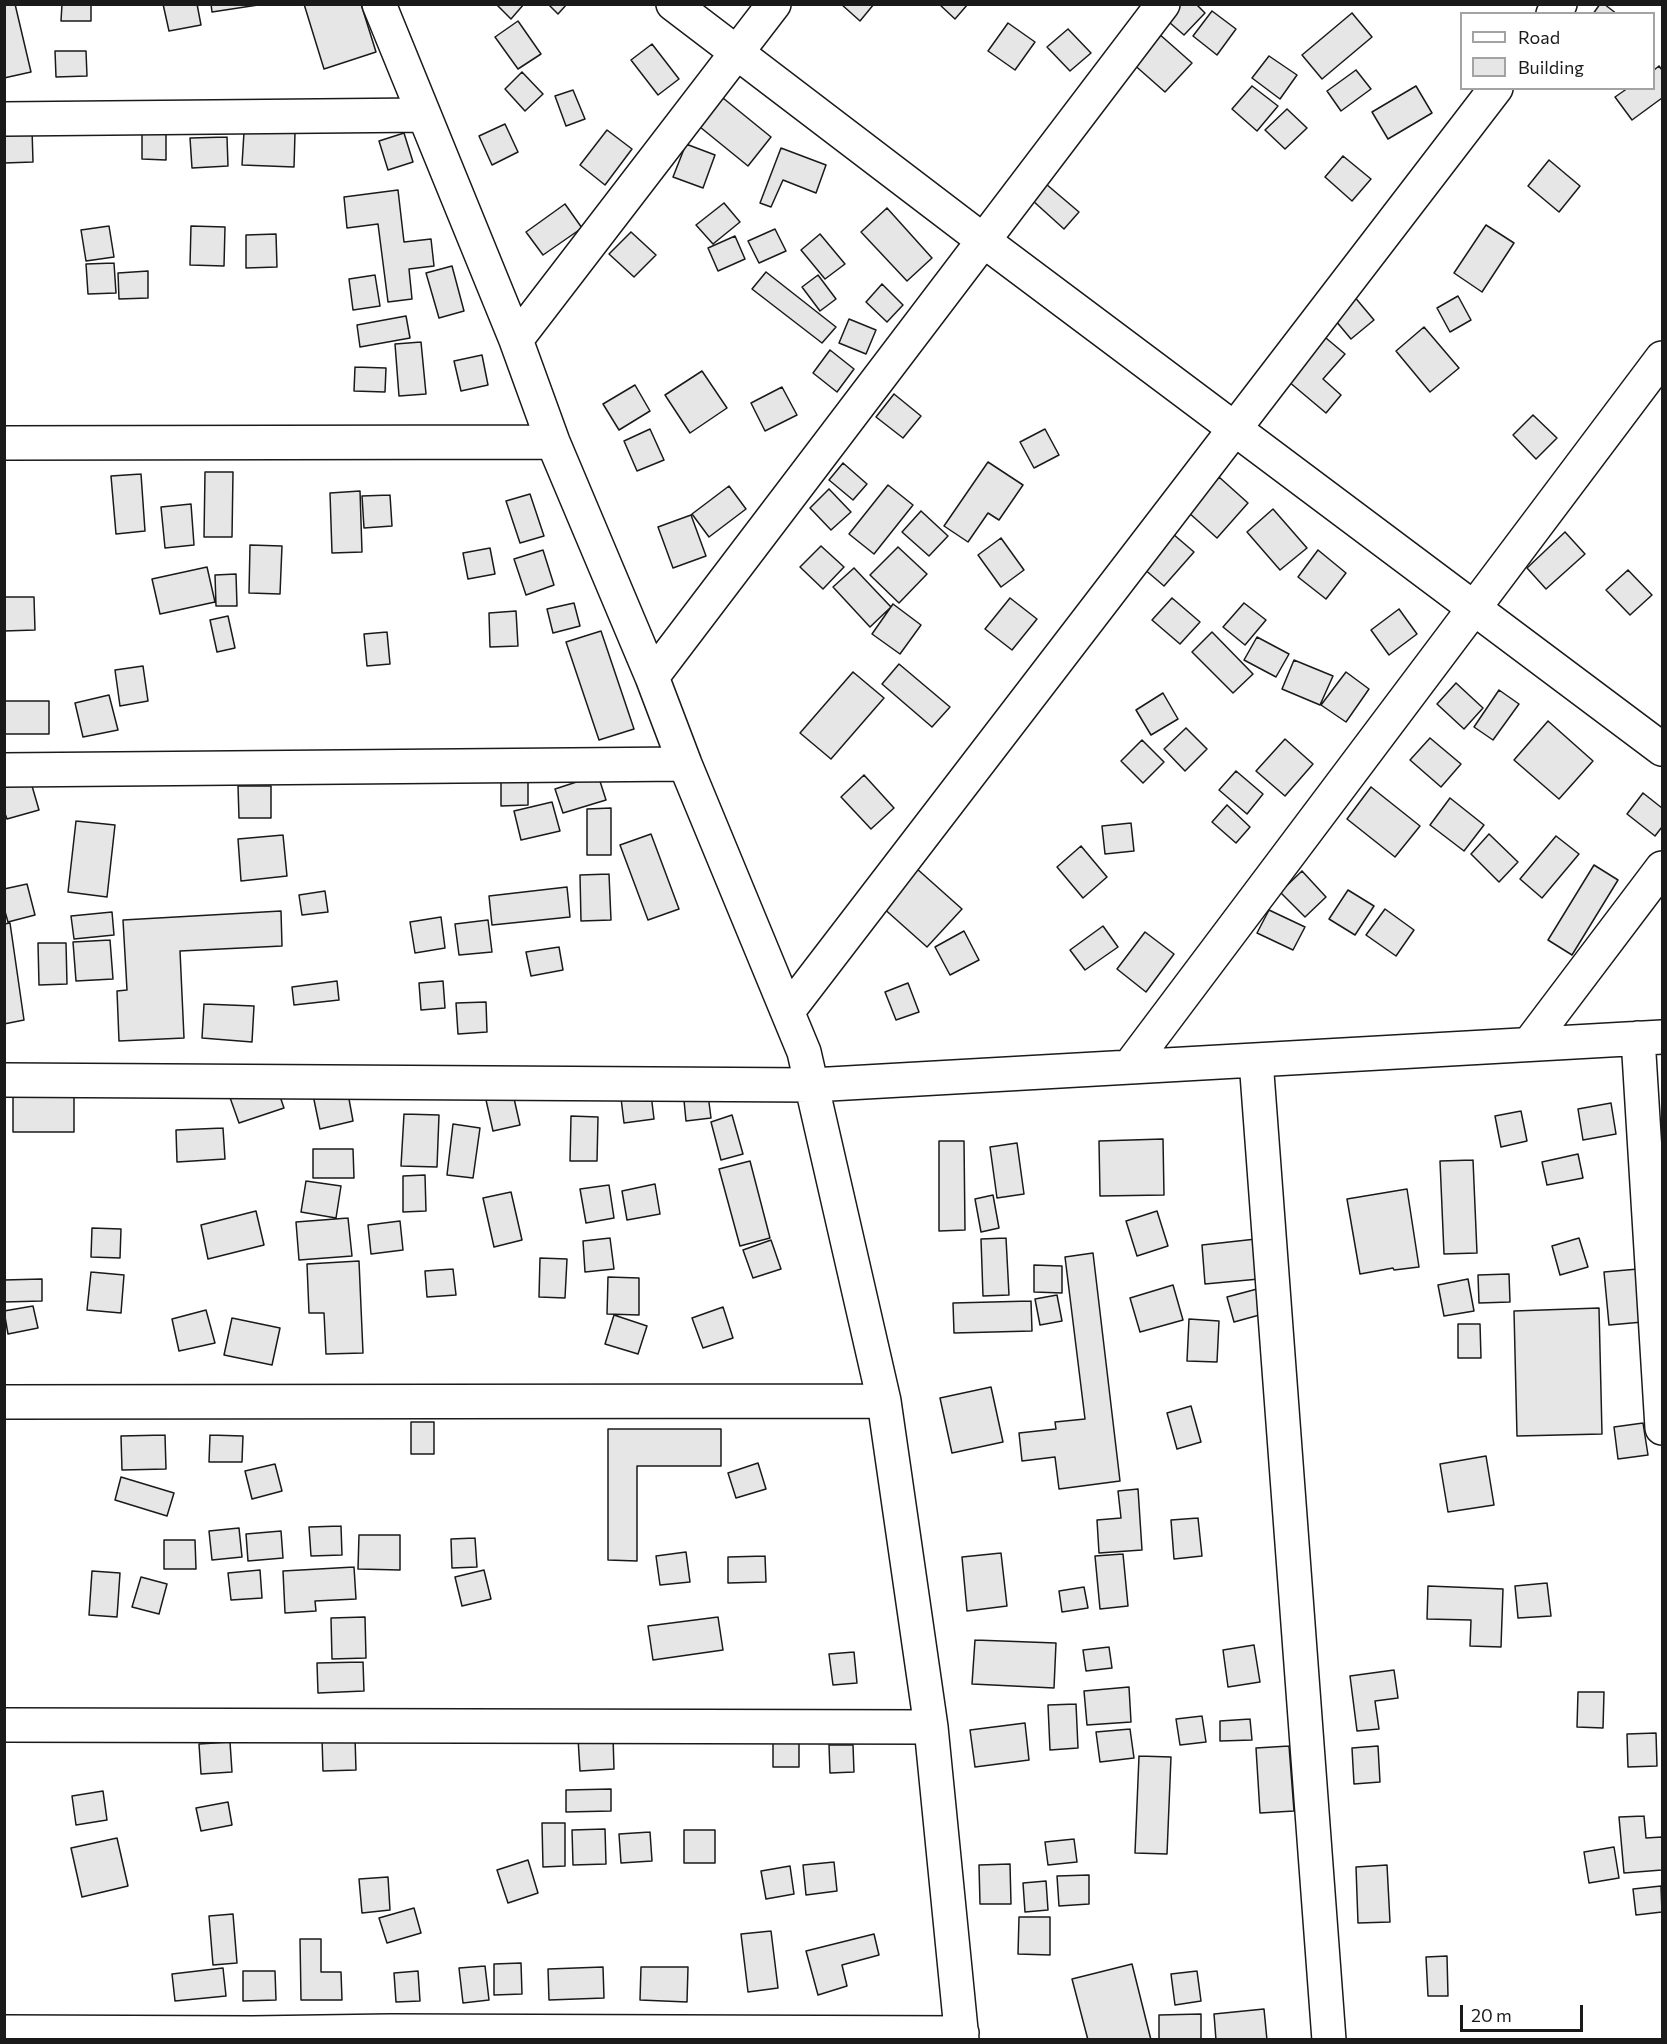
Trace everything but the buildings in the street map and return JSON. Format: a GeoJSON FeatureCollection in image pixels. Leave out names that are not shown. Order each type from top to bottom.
{"type":"FeatureCollection","features":[{"type":"Feature","properties":{"kind":"street"},"geometry":{"type":"LineString","coordinates":[[4,2032],[390,2031],[962,2036],[931,1727],[884,1401],[804,1052],[685,764],[652,677],[553,442],[516,340],[380,4]]}},
{"type":"Feature","properties":{"kind":"street"},"geometry":{"type":"LineString","coordinates":[[673,4],[984,241],[1662,749]]}},
{"type":"Feature","properties":{"kind":"street"},"geometry":{"type":"LineString","coordinates":[[516,340],[774,4]]}},
{"type":"Feature","properties":{"kind":"street"},"geometry":{"type":"LineString","coordinates":[[652,677],[1163,4]]}},
{"type":"Feature","properties":{"kind":"street"},"geometry":{"type":"LineString","coordinates":[[788,1011],[1494,90]]}},
{"type":"Feature","properties":{"kind":"street"},"geometry":{"type":"LineString","coordinates":[[4,118],[424,115]]}},
{"type":"Feature","properties":{"kind":"street"},"geometry":{"type":"LineString","coordinates":[[1129,1067],[1662,358]]}},
{"type":"Feature","properties":{"kind":"street"},"geometry":{"type":"LineString","coordinates":[[4,442],[553,442]]}},
{"type":"Feature","properties":{"kind":"street"},"geometry":{"type":"LineString","coordinates":[[4,770],[685,764]]}},
{"type":"Feature","properties":{"kind":"street"},"geometry":{"type":"LineString","coordinates":[[1529,1044],[1662,868]]}},
{"type":"Feature","properties":{"kind":"street"},"geometry":{"type":"LineString","coordinates":[[4,1080],[812,1085],[1650,1037],[1662,1428]]}},
{"type":"Feature","properties":{"kind":"street"},"geometry":{"type":"LineString","coordinates":[[1256,1060],[1329,2040]]}},
{"type":"Feature","properties":{"kind":"street"},"geometry":{"type":"LineString","coordinates":[[4,1402],[884,1401]]}},
{"type":"Feature","properties":{"kind":"street"},"geometry":{"type":"LineString","coordinates":[[4,1725],[931,1727]]}}]}
